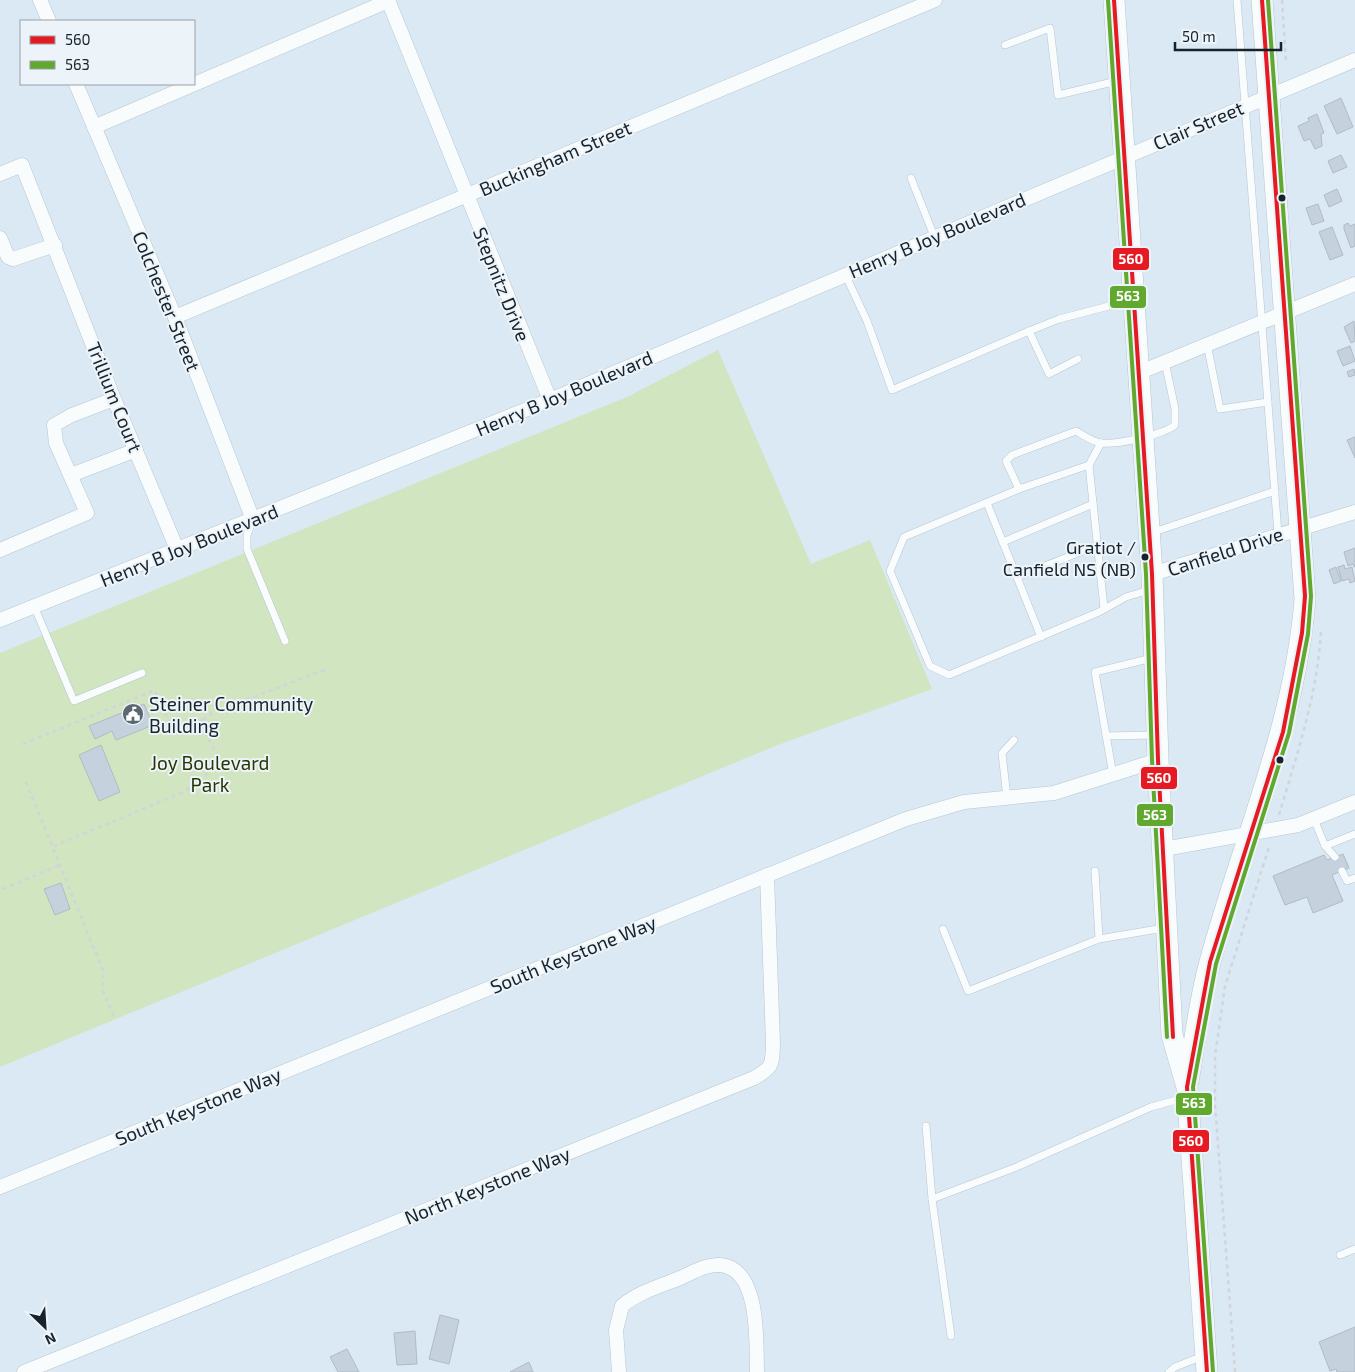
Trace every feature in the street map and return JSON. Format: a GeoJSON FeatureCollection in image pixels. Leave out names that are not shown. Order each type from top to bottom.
{"type":"FeatureCollection","features":[{"type":"Feature","properties":{"kind":"main road"},"geometry":{"type":"LineString","coordinates":[[1114,0],[1132,300],[1152,582],[1158,760],[1172,1034],[1187,1092],[1206,1364]]}},
{"type":"Feature","properties":{"kind":"main road"},"geometry":{"type":"LineString","coordinates":[[1187,1092],[1210,962],[1283,732],[1302,633],[1305,596],[1262,0]]}},
{"type":"Feature","properties":{"kind":"street"},"geometry":{"type":"LineString","coordinates":[[40,0],[49,20]]}},
{"type":"Feature","properties":{"kind":"street"},"geometry":{"type":"LineString","coordinates":[[195,83],[388,0]]}},
{"type":"Feature","properties":{"kind":"street","name":"Stepnitz Drive"},"geometry":{"type":"LineString","coordinates":[[388,0],[550,400]]}},
{"type":"Feature","properties":{"kind":"street","name":"Buckingham Street"},"geometry":{"type":"LineString","coordinates":[[175,317],[935,0]]}},
{"type":"Feature","properties":{"kind":"street","name":"Clair Street"},"geometry":{"type":"LineString","coordinates":[[1124,156],[1355,60]]}},
{"type":"Feature","properties":{"kind":"street","name":"Colchester Street"},"geometry":{"type":"LineString","coordinates":[[76,85],[175,317],[253,520]]}},
{"type":"Feature","properties":{"kind":"street"},"geometry":{"type":"LineString","coordinates":[[94,127],[191,85]]}},
{"type":"Feature","properties":{"kind":"street","name":"Henry B Joy Boulevard"},"geometry":{"type":"LineString","coordinates":[[0,620],[550,400],[1124,156]]}},
{"type":"Feature","properties":{"kind":"street","name":"Trillium Court"},"geometry":{"type":"LineString","coordinates":[[0,174],[22,165],[114,398],[177,549]]}},
{"type":"Feature","properties":{"kind":"street"},"geometry":{"type":"LineString","coordinates":[[0,238],[8,257],[13,259],[55,245]]}},
{"type":"Feature","properties":{"kind":"street"},"geometry":{"type":"LineString","coordinates":[[1138,373],[1355,284]]}},
{"type":"Feature","properties":{"kind":"street"},"geometry":{"type":"LineString","coordinates":[[0,550],[87,513],[56,443],[54,425],[72,415],[114,398]]}},
{"type":"Feature","properties":{"kind":"street"},"geometry":{"type":"LineString","coordinates":[[71,475],[136,450]]}},
{"type":"Feature","properties":{"kind":"street","name":"Canfield Drive"},"geometry":{"type":"LineString","coordinates":[[1152,582],[1278,534],[1300,527],[1323,523],[1355,512]]}},
{"type":"Feature","properties":{"kind":"street","name":"South Keystone Way"},"geometry":{"type":"LineString","coordinates":[[0,1187],[906,819],[964,802],[1054,793],[1158,760]]}},
{"type":"Feature","properties":{"kind":"street"},"geometry":{"type":"LineString","coordinates":[[1164,849],[1274,831],[1314,819],[1355,802]]}},
{"type":"Feature","properties":{"kind":"street","name":"North Keystone Way"},"geometry":{"type":"LineString","coordinates":[[24,1372],[754,1078],[768,1070],[772,1063],[773,1043],[767,875]]}},
{"type":"Feature","properties":{"kind":"street"},"geometry":{"type":"LineString","coordinates":[[619,1372],[616,1330],[622,1306],[643,1293],[701,1269],[719,1265],[728,1266],[738,1272],[752,1300],[755,1315],[757,1372]]}},
{"type":"Feature","properties":{"kind":"lane"},"geometry":{"type":"LineString","coordinates":[[1237,0],[1278,534]]}},
{"type":"Feature","properties":{"kind":"lane"},"geometry":{"type":"LineString","coordinates":[[1005,46],[1050,28],[1058,95],[1119,80]]}},
{"type":"Feature","properties":{"kind":"lane"},"geometry":{"type":"LineString","coordinates":[[911,178],[934,236]]}},
{"type":"Feature","properties":{"kind":"lane"},"geometry":{"type":"LineString","coordinates":[[845,274],[867,321],[892,390],[1059,319],[1132,300]]}},
{"type":"Feature","properties":{"kind":"lane"},"geometry":{"type":"LineString","coordinates":[[1029,332],[1048,374],[1078,359]]}},
{"type":"Feature","properties":{"kind":"lane"},"geometry":{"type":"LineString","coordinates":[[1207,344],[1220,409],[1268,402]]}},
{"type":"Feature","properties":{"kind":"lane"},"geometry":{"type":"LineString","coordinates":[[1019,489],[1006,461],[1012,454],[1076,431],[1101,443],[1142,438],[1169,430],[1175,426],[1175,409],[1165,362]]}},
{"type":"Feature","properties":{"kind":"lane"},"geometry":{"type":"LineString","coordinates":[[1101,443],[1089,465],[1104,608]]}},
{"type":"Feature","properties":{"kind":"lane"},"geometry":{"type":"LineString","coordinates":[[1089,465],[1019,489],[904,537],[890,571],[930,666],[949,675],[1104,608],[1152,582]]}},
{"type":"Feature","properties":{"kind":"lane"},"geometry":{"type":"LineString","coordinates":[[1148,534],[1275,491]]}},
{"type":"Feature","properties":{"kind":"lane"},"geometry":{"type":"LineString","coordinates":[[987,503],[1041,636]]}},
{"type":"Feature","properties":{"kind":"lane"},"geometry":{"type":"LineString","coordinates":[[1003,542],[1093,504]]}},
{"type":"Feature","properties":{"kind":"lane"},"geometry":{"type":"LineString","coordinates":[[253,520],[247,535],[247,549],[285,641]]}},
{"type":"Feature","properties":{"kind":"lane"},"geometry":{"type":"LineString","coordinates":[[1017,577],[1098,545]]}},
{"type":"Feature","properties":{"kind":"lane"},"geometry":{"type":"LineString","coordinates":[[34,606],[74,701],[142,673]]}},
{"type":"Feature","properties":{"kind":"lane"},"geometry":{"type":"LineString","coordinates":[[1113,775],[1095,672],[1155,657]]}},
{"type":"Feature","properties":{"kind":"lane"},"geometry":{"type":"LineString","coordinates":[[1106,736],[1157,735]]}},
{"type":"Feature","properties":{"kind":"lane"},"geometry":{"type":"LineString","coordinates":[[1008,799],[1002,753],[1014,740]]}},
{"type":"Feature","properties":{"kind":"lane"},"geometry":{"type":"LineString","coordinates":[[1314,819],[1325,846],[1335,856]]}},
{"type":"Feature","properties":{"kind":"lane"},"geometry":{"type":"LineString","coordinates":[[1325,846],[1355,834]]}},
{"type":"Feature","properties":{"kind":"lane"},"geometry":{"type":"LineString","coordinates":[[1096,871],[1099,939]]}},
{"type":"Feature","properties":{"kind":"lane"},"geometry":{"type":"LineString","coordinates":[[1342,871],[1351,879]]}},
{"type":"Feature","properties":{"kind":"lane"},"geometry":{"type":"LineString","coordinates":[[943,929],[968,992],[1099,939],[1167,928]]}},
{"type":"Feature","properties":{"kind":"lane"},"geometry":{"type":"LineString","coordinates":[[932,1199],[1014,1168],[1187,1092]]}},
{"type":"Feature","properties":{"kind":"lane"},"geometry":{"type":"LineString","coordinates":[[926,1126],[932,1199],[950,1336]]}},
{"type":"Feature","properties":{"kind":"lane"},"geometry":{"type":"LineString","coordinates":[[1340,1255],[1355,1249]]}},
{"type":"Feature","properties":{"kind":"lane"},"geometry":{"type":"LineString","coordinates":[[1170,1372],[1175,1367],[1206,1364]]}},
{"type":"Feature","properties":{"kind":"path"},"geometry":{"type":"LineString","coordinates":[[1282,0],[1286,64]]}},
{"type":"Feature","properties":{"kind":"path"},"geometry":{"type":"LineString","coordinates":[[1235,1372],[1215,1104],[1215,1056],[1226,986],[1304,734],[1317,670],[1321,629]]}},
{"type":"Feature","properties":{"kind":"path"},"geometry":{"type":"LineString","coordinates":[[22,744],[155,690],[173,731],[203,720],[212,713],[328,669]]}},
{"type":"Feature","properties":{"kind":"path"},"geometry":{"type":"LineString","coordinates":[[52,847],[184,792],[208,773],[218,758],[202,729],[203,720]]}},
{"type":"Feature","properties":{"kind":"path"},"geometry":{"type":"LineString","coordinates":[[26,782],[104,973],[102,989],[115,1019]]}},
{"type":"Feature","properties":{"kind":"path"},"geometry":{"type":"LineString","coordinates":[[2,889],[60,865]]}},
{"type":"Feature","properties":{"kind":"green space","name":"Joy Boulevard Park"},"geometry":{"type":"Polygon","coordinates":[[[718,350],[811,564],[870,540],[932,689],[775,746],[0,1067],[0,653],[627,397],[718,350]]]}},
{"type":"Feature","properties":{"kind":"building"},"geometry":{"type":"Polygon","coordinates":[[[1341,98],[1353,127],[1337,134],[1324,106],[1341,98]]]}},
{"type":"Feature","properties":{"kind":"building"},"geometry":{"type":"Polygon","coordinates":[[[1317,114],[1324,133],[1321,134],[1322,146],[1315,149],[1310,139],[1304,141],[1298,126],[1309,121],[1308,118],[1317,114]]]}},
{"type":"Feature","properties":{"kind":"building"},"geometry":{"type":"Polygon","coordinates":[[[1341,155],[1347,167],[1333,173],[1328,161],[1341,155]]]}},
{"type":"Feature","properties":{"kind":"building"},"geometry":{"type":"Polygon","coordinates":[[[1337,189],[1342,201],[1329,207],[1324,195],[1337,189]]]}},
{"type":"Feature","properties":{"kind":"building"},"geometry":{"type":"Polygon","coordinates":[[[1318,204],[1324,221],[1312,225],[1306,208],[1318,204]]]}},
{"type":"Feature","properties":{"kind":"building"},"geometry":{"type":"Polygon","coordinates":[[[1348,223],[1350,226],[1355,224],[1355,246],[1351,248],[1344,229],[1344,225],[1348,223]]]}},
{"type":"Feature","properties":{"kind":"building"},"geometry":{"type":"Polygon","coordinates":[[[1332,227],[1343,255],[1330,260],[1319,232],[1332,227]]]}},
{"type":"Feature","properties":{"kind":"building"},"geometry":{"type":"Polygon","coordinates":[[[1354,321],[1355,341],[1351,343],[1344,327],[1354,321]]]}},
{"type":"Feature","properties":{"kind":"building"},"geometry":{"type":"Polygon","coordinates":[[[1350,346],[1355,361],[1343,366],[1337,351],[1350,346]]]}},
{"type":"Feature","properties":{"kind":"building"},"geometry":{"type":"Polygon","coordinates":[[[1354,369],[1355,375],[1349,377],[1347,372],[1354,369]]]}},
{"type":"Feature","properties":{"kind":"building"},"geometry":{"type":"Polygon","coordinates":[[[1355,437],[1355,458],[1347,440],[1355,437]]]}},
{"type":"Feature","properties":{"kind":"building"},"geometry":{"type":"Polygon","coordinates":[[[1355,548],[1355,567],[1353,564],[1348,566],[1344,552],[1355,548]]]}},
{"type":"Feature","properties":{"kind":"building"},"geometry":{"type":"Polygon","coordinates":[[[1344,565],[1345,569],[1352,567],[1355,581],[1350,583],[1349,579],[1342,581],[1338,567],[1344,565]]]}},
{"type":"Feature","properties":{"kind":"building"},"geometry":{"type":"Polygon","coordinates":[[[1336,567],[1341,581],[1334,584],[1329,570],[1336,567]]]}},
{"type":"Feature","properties":{"kind":"building","name":"Steiner Community Building"},"geometry":{"type":"Polygon","coordinates":[[[144,704],[153,725],[116,740],[112,731],[95,739],[89,726],[144,704]]]}},
{"type":"Feature","properties":{"kind":"building"},"geometry":{"type":"Polygon","coordinates":[[[101,745],[120,792],[99,801],[79,755],[101,745]]]}},
{"type":"Feature","properties":{"kind":"building"},"geometry":{"type":"Polygon","coordinates":[[[1343,854],[1349,868],[1332,875],[1343,901],[1313,913],[1307,897],[1285,905],[1273,876],[1324,855],[1327,860],[1343,854]]]}},
{"type":"Feature","properties":{"kind":"building"},"geometry":{"type":"Polygon","coordinates":[[[61,883],[70,909],[55,915],[44,889],[61,883]]]}},
{"type":"Feature","properties":{"kind":"building"},"geometry":{"type":"Polygon","coordinates":[[[440,1315],[459,1320],[449,1364],[429,1359],[440,1315]]]}},
{"type":"Feature","properties":{"kind":"building"},"geometry":{"type":"Polygon","coordinates":[[[1355,1327],[1355,1372],[1337,1372],[1336,1369],[1330,1371],[1319,1342],[1355,1327]]]}},
{"type":"Feature","properties":{"kind":"building"},"geometry":{"type":"Polygon","coordinates":[[[415,1331],[417,1364],[397,1365],[394,1333],[415,1331]]]}},
{"type":"Feature","properties":{"kind":"building"},"geometry":{"type":"Polygon","coordinates":[[[347,1349],[359,1372],[338,1372],[330,1357],[347,1349]]]}},
{"type":"Feature","properties":{"kind":"building"},"geometry":{"type":"Polygon","coordinates":[[[529,1362],[533,1372],[510,1372],[529,1362]]]}},
{"type":"Feature","properties":{"kind":"transit line","name":"563"},"geometry":{"type":"LineString","coordinates":[[1108,0],[1146,574],[1152,760],[1167,1037]]}},
{"type":"Feature","properties":{"kind":"transit line","name":"560"},"geometry":{"type":"LineString","coordinates":[[1114,0],[1152,574],[1158,760],[1173,1037]]}},
{"type":"Feature","properties":{"kind":"transit line","name":"560"},"geometry":{"type":"LineString","coordinates":[[1207,1372],[1187,1087],[1210,962],[1283,732],[1302,633],[1305,596],[1262,0]]}},
{"type":"Feature","properties":{"kind":"transit line","name":"563"},"geometry":{"type":"LineString","coordinates":[[1213,1372],[1193,1087],[1216,964],[1289,733],[1308,634],[1311,596],[1268,0]]}},
{"type":"Feature","properties":{"kind":"place","name":"Gratiot / Canfield NS (NB)"},"geometry":{"type":"Point","coordinates":[1145,557]}},
{"type":"Feature","properties":{"kind":"place","name":"Steiner Community Building"},"geometry":{"type":"Point","coordinates":[133,714]}}]}
